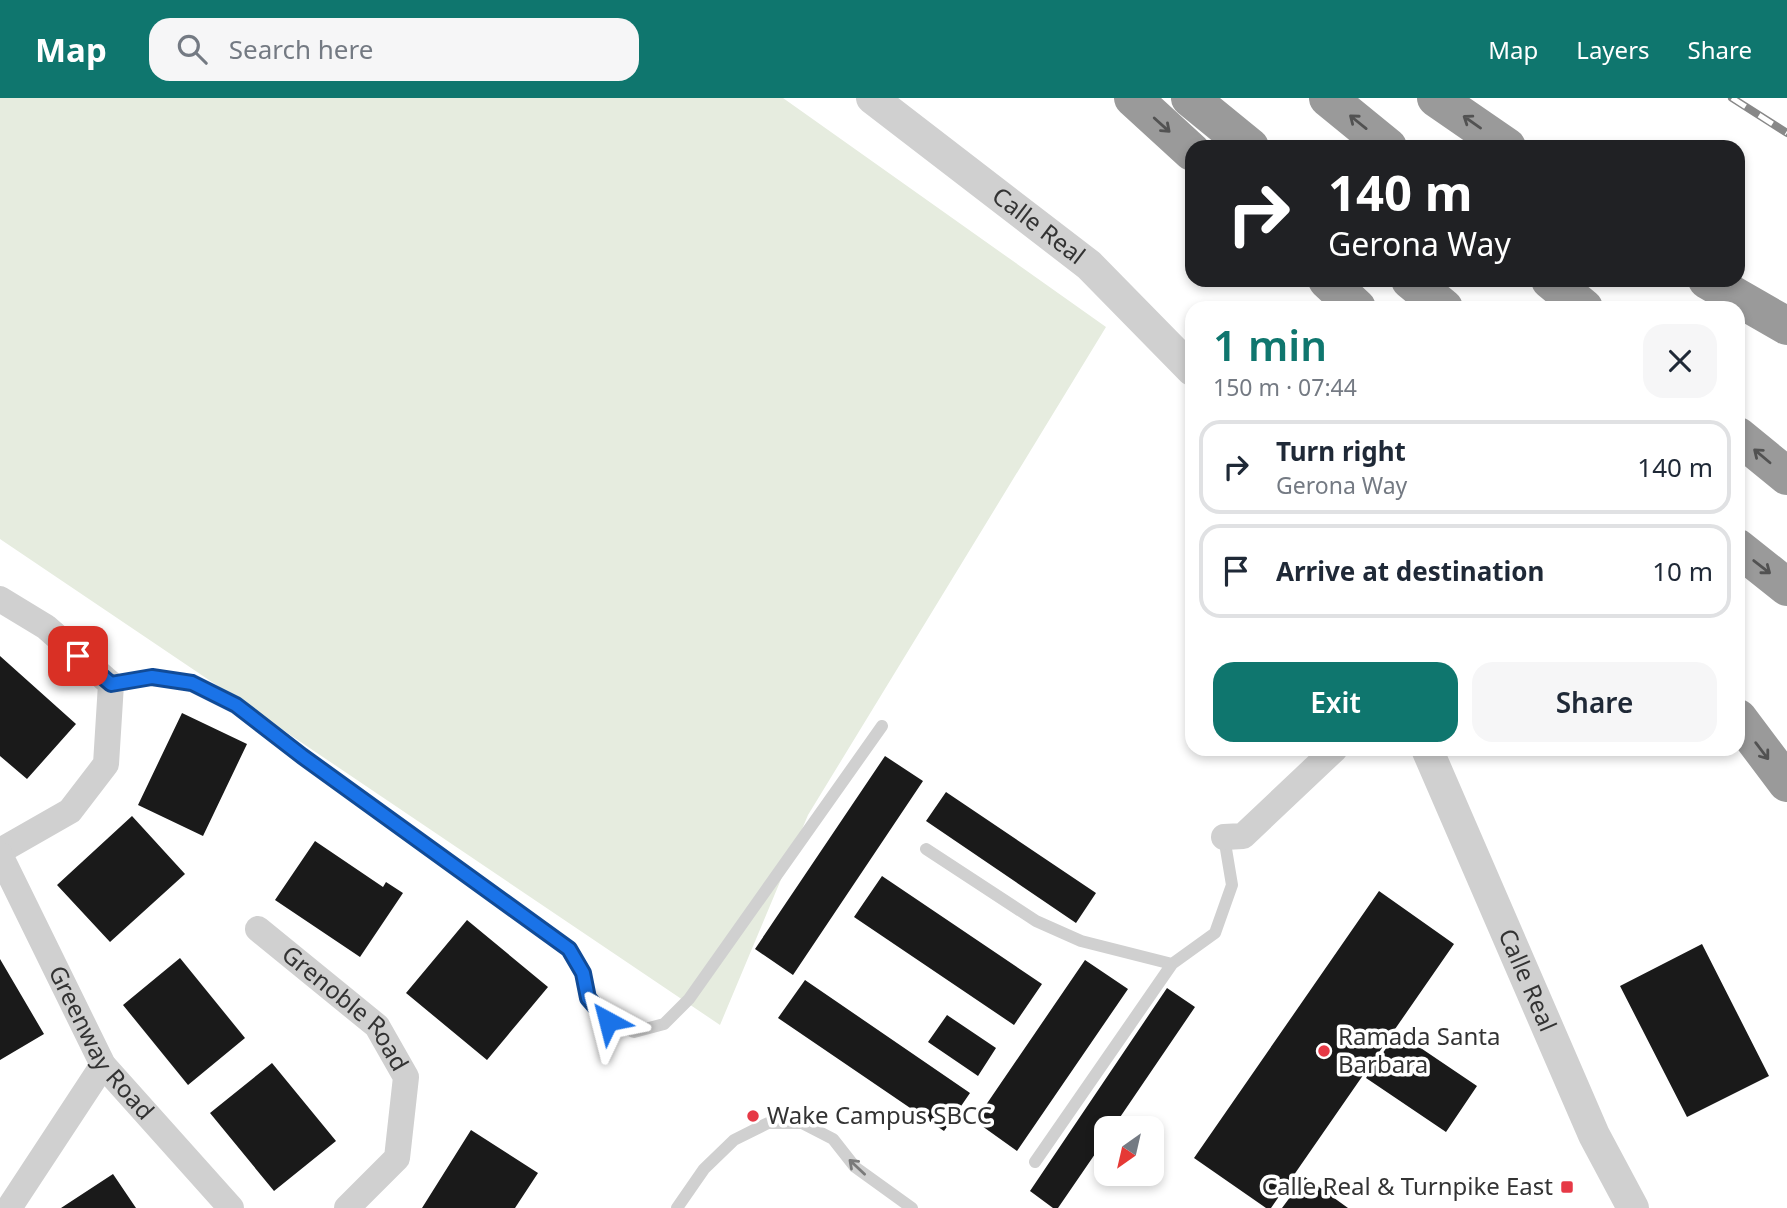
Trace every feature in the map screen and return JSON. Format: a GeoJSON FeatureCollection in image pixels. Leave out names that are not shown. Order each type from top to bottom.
{"type":"FeatureCollection","features":[{"type":"Feature","properties":{"kind":"highway"},"geometry":{"type":"LineString","coordinates":[[1133,98],[1185,146]]}},
{"type":"Feature","properties":{"kind":"highway"},"geometry":{"type":"LineString","coordinates":[[1190,98],[1241,140]]}},
{"type":"Feature","properties":{"kind":"highway"},"geometry":{"type":"LineString","coordinates":[[1328,98],[1379,140]]}},
{"type":"Feature","properties":{"kind":"highway"},"geometry":{"type":"LineString","coordinates":[[1436,98],[1497,140]]}},
{"type":"Feature","properties":{"kind":"highway"},"geometry":{"type":"LineString","coordinates":[[1334,287],[1350,301]]}},
{"type":"Feature","properties":{"kind":"highway"},"geometry":{"type":"LineString","coordinates":[[1418,287],[1436,301]]}},
{"type":"Feature","properties":{"kind":"highway"},"geometry":{"type":"LineString","coordinates":[[1558,287],[1576,301]]}},
{"type":"Feature","properties":{"kind":"highway"},"geometry":{"type":"LineString","coordinates":[[1719,287],[1744,301]]}},
{"type":"Feature","properties":{"kind":"highway"},"geometry":{"type":"LineString","coordinates":[[1745,302],[1787,326]]}},
{"type":"Feature","properties":{"kind":"highway"},"geometry":{"type":"LineString","coordinates":[[1745,442],[1787,476]]}},
{"type":"Feature","properties":{"kind":"highway"},"geometry":{"type":"LineString","coordinates":[[1745,553],[1787,586]]}},
{"type":"Feature","properties":{"kind":"highway"},"geometry":{"type":"LineString","coordinates":[[1745,727],[1787,783]]}},
{"type":"Feature","properties":{"kind":"street","name":"Calle Real"},"geometry":{"type":"LineString","coordinates":[[872,98],[1089,265],[1185,363]]}},
{"type":"Feature","properties":{"kind":"street"},"geometry":{"type":"LineString","coordinates":[[0,599],[46,627],[111,684],[106,764],[70,811],[0,853]]}},
{"type":"Feature","properties":{"kind":"street"},"geometry":{"type":"LineString","coordinates":[[1224,837],[1243,836],[1328,756]]}},
{"type":"Feature","properties":{"kind":"street","name":"Calle Real"},"geometry":{"type":"LineString","coordinates":[[1430,756],[1594,1135],[1633,1208]]}},
{"type":"Feature","properties":{"kind":"street","name":"Greenway Road"},"geometry":{"type":"LineString","coordinates":[[0,853],[103,1065],[231,1208]]}},
{"type":"Feature","properties":{"kind":"street","name":"Grenoble Road"},"geometry":{"type":"LineString","coordinates":[[258,929],[377,1026],[406,1077],[397,1158],[347,1208]]}},
{"type":"Feature","properties":{"kind":"street"},"geometry":{"type":"LineString","coordinates":[[9,1208],[103,1065]]}},
{"type":"Feature","properties":{"kind":"lane"},"geometry":{"type":"LineString","coordinates":[[111,684],[152,677],[192,683],[236,705],[302,756],[569,949],[583,973],[588,998],[608,1021],[634,1032],[664,1024],[689,999],[882,726]]}},
{"type":"Feature","properties":{"kind":"lane"},"geometry":{"type":"LineString","coordinates":[[1035,1162],[1171,964],[1215,933],[1233,886],[1224,837]]}},
{"type":"Feature","properties":{"kind":"lane"},"geometry":{"type":"LineString","coordinates":[[926,849],[1036,921],[1081,941],[1171,964]]}},
{"type":"Feature","properties":{"kind":"lane"},"geometry":{"type":"LineString","coordinates":[[677,1208],[704,1169],[734,1140],[768,1123],[802,1123],[833,1139],[855,1167],[912,1208]]}},
{"type":"Feature","properties":{"kind":"shaded area"},"geometry":{"type":"Polygon","coordinates":[[[0,98],[783,98],[1106,327],[808,815],[720,1025],[0,539],[0,98]]]}},
{"type":"Feature","properties":{"kind":"building"},"geometry":{"type":"Polygon","coordinates":[[[0,656],[76,724],[27,779],[0,756],[0,656]]]}},
{"type":"Feature","properties":{"kind":"building"},"geometry":{"type":"Polygon","coordinates":[[[182,713],[247,744],[203,836],[138,805],[182,713]]]}},
{"type":"Feature","properties":{"kind":"building"},"geometry":{"type":"Polygon","coordinates":[[[885,756],[923,781],[793,975],[755,949],[885,756]]]}},
{"type":"Feature","properties":{"kind":"building"},"geometry":{"type":"Polygon","coordinates":[[[946,792],[1096,893],[1076,923],[926,821],[946,792]]]}},
{"type":"Feature","properties":{"kind":"building"},"geometry":{"type":"Polygon","coordinates":[[[132,816],[185,874],[110,942],[57,885],[132,816]]]}},
{"type":"Feature","properties":{"kind":"building"},"geometry":{"type":"Polygon","coordinates":[[[315,841],[383,887],[386,882],[403,893],[360,957],[275,900],[315,841]]]}},
{"type":"Feature","properties":{"kind":"building"},"geometry":{"type":"Polygon","coordinates":[[[882,876],[1042,984],[1014,1025],[854,917],[882,876]]]}},
{"type":"Feature","properties":{"kind":"building","name":"Ramada Santa Barbara"},"geometry":{"type":"Polygon","coordinates":[[[1379,891],[1454,944],[1271,1208],[1266,1208],[1194,1158],[1379,891]]]}},
{"type":"Feature","properties":{"kind":"building"},"geometry":{"type":"Polygon","coordinates":[[[467,920],[548,987],[487,1060],[406,993],[467,920]]]}},
{"type":"Feature","properties":{"kind":"building"},"geometry":{"type":"Polygon","coordinates":[[[1702,944],[1769,1076],[1687,1117],[1620,986],[1702,944]]]}},
{"type":"Feature","properties":{"kind":"building"},"geometry":{"type":"Polygon","coordinates":[[[180,958],[245,1038],[188,1085],[123,1005],[180,958]]]}},
{"type":"Feature","properties":{"kind":"building"},"geometry":{"type":"Polygon","coordinates":[[[0,959],[44,1034],[0,1060],[0,959]]]}},
{"type":"Feature","properties":{"kind":"building"},"geometry":{"type":"Polygon","coordinates":[[[1085,960],[1128,989],[1017,1151],[975,1121],[1085,960]]]}},
{"type":"Feature","properties":{"kind":"building"},"geometry":{"type":"Polygon","coordinates":[[[805,980],[970,1093],[944,1131],[778,1018],[805,980]]]}},
{"type":"Feature","properties":{"kind":"building"},"geometry":{"type":"Polygon","coordinates":[[[1167,988],[1195,1007],[1121,1116],[1094,1116],[1094,1156],[1058,1208],[1053,1208],[1030,1191],[1167,988]]]}},
{"type":"Feature","properties":{"kind":"building"},"geometry":{"type":"Polygon","coordinates":[[[947,1015],[996,1048],[978,1076],[928,1042],[947,1015]]]}},
{"type":"Feature","properties":{"kind":"building"},"geometry":{"type":"Polygon","coordinates":[[[1397,1032],[1477,1086],[1446,1132],[1366,1078],[1397,1032]]]}},
{"type":"Feature","properties":{"kind":"building"},"geometry":{"type":"Polygon","coordinates":[[[272,1063],[336,1141],[274,1191],[210,1113],[272,1063]]]}},
{"type":"Feature","properties":{"kind":"building"},"geometry":{"type":"Polygon","coordinates":[[[471,1130],[538,1173],[515,1208],[422,1208],[471,1130]]]}},
{"type":"Feature","properties":{"kind":"building"},"geometry":{"type":"Polygon","coordinates":[[[113,1174],[136,1208],[61,1208],[113,1174]]]}},
{"type":"Feature","properties":{"kind":"building"},"geometry":{"type":"Polygon","coordinates":[[[1305,1177],[1348,1208],[1282,1208],[1305,1177]]]}},
{"type":"Feature","properties":{"kind":"railway"},"geometry":{"type":"LineString","coordinates":[[1732,98],[1787,133]]}},
{"type":"Feature","properties":{"kind":"place","name":"Ramada Santa Barbara"},"geometry":{"type":"Point","coordinates":[1324,1051]}},
{"type":"Feature","properties":{"kind":"place","name":"Wake Campus SBCC"},"geometry":{"type":"Point","coordinates":[753,1116]}},
{"type":"Feature","properties":{"kind":"place","name":"Calle Real & Turnpike East"},"geometry":{"type":"Point","coordinates":[1567,1187]}},
{"type":"Feature","properties":{"kind":"route"},"geometry":{"type":"LineString","coordinates":[[78,656],[111,684],[152,677],[192,683],[236,705],[302,756],[569,949],[583,973],[588,998],[608,1021]]}}]}
